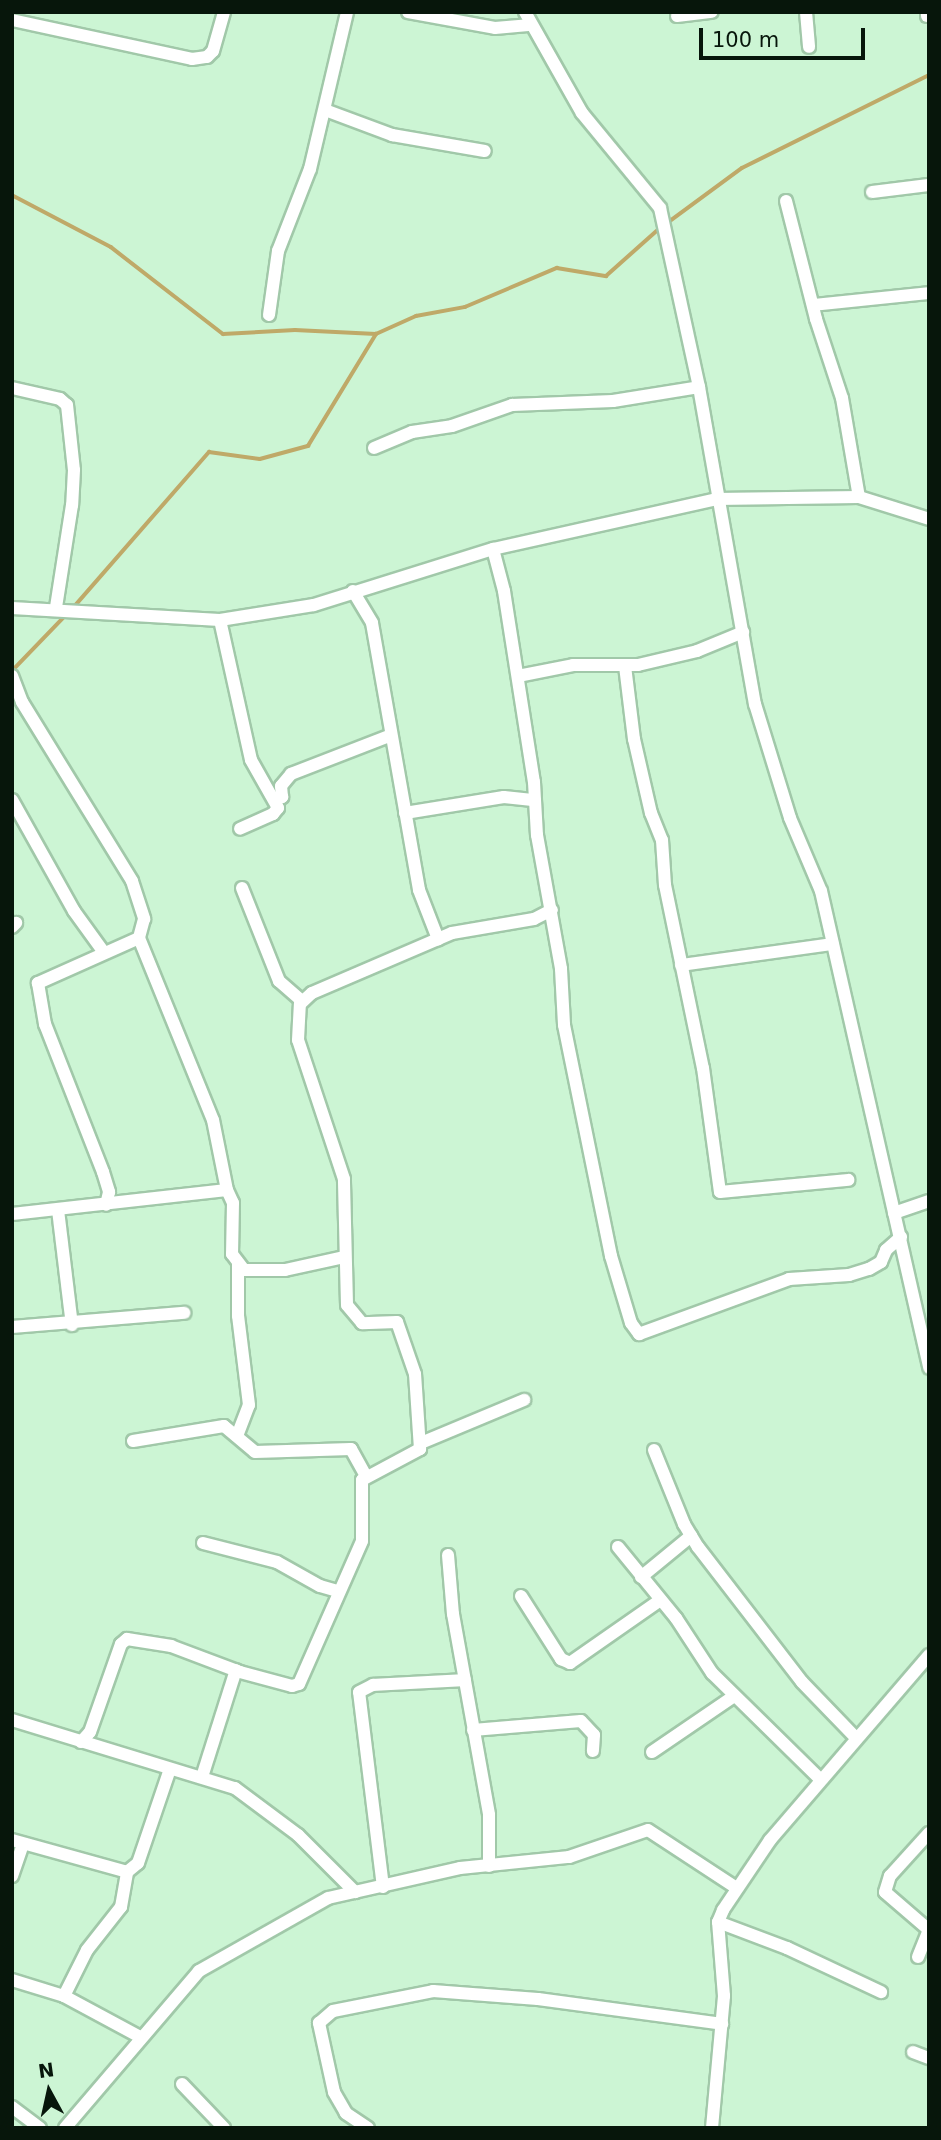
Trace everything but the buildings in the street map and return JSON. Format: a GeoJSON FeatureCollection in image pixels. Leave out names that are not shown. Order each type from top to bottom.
{"type":"FeatureCollection","features":[{"type":"Feature","properties":{"kind":"street"},"geometry":{"type":"LineString","coordinates":[[12,20],[192,59],[207,57],[213,51],[225,12]]}},
{"type":"Feature","properties":{"kind":"street"},"geometry":{"type":"LineString","coordinates":[[269,315],[278,251],[310,169],[347,12]]}},
{"type":"Feature","properties":{"kind":"street"},"geometry":{"type":"LineString","coordinates":[[408,12],[495,29],[531,25]]}},
{"type":"Feature","properties":{"kind":"street"},"geometry":{"type":"LineString","coordinates":[[525,12],[582,113],[660,208],[699,387],[716,499],[755,704],[790,818],[821,891],[929,1368]]}},
{"type":"Feature","properties":{"kind":"street"},"geometry":{"type":"LineString","coordinates":[[677,16],[712,12]]}},
{"type":"Feature","properties":{"kind":"street"},"geometry":{"type":"LineString","coordinates":[[806,12],[809,47]]}},
{"type":"Feature","properties":{"kind":"street"},"geometry":{"type":"LineString","coordinates":[[325,110],[392,135],[485,151]]}},
{"type":"Feature","properties":{"kind":"street"},"geometry":{"type":"LineString","coordinates":[[872,192],[929,185]]}},
{"type":"Feature","properties":{"kind":"street"},"geometry":{"type":"LineString","coordinates":[[786,201],[813,305],[842,398],[859,497]]}},
{"type":"Feature","properties":{"kind":"street"},"geometry":{"type":"LineString","coordinates":[[813,305],[929,293]]}},
{"type":"Feature","properties":{"kind":"street"},"geometry":{"type":"LineString","coordinates":[[374,448],[412,432],[452,426],[512,405],[613,401],[699,387]]}},
{"type":"Feature","properties":{"kind":"street"},"geometry":{"type":"LineString","coordinates":[[12,388],[60,398],[67,405],[73,493],[56,607]]}},
{"type":"Feature","properties":{"kind":"street"},"geometry":{"type":"LineString","coordinates":[[12,608],[56,607],[190,621],[220,620],[314,604],[492,548],[716,499],[859,497],[929,519]]}},
{"type":"Feature","properties":{"kind":"street"},"geometry":{"type":"LineString","coordinates":[[492,548],[518,676],[552,910],[564,1025],[611,1256],[631,1323],[639,1334],[789,1279],[849,1275],[869,1269],[881,1262],[886,1250],[901,1237]]}},
{"type":"Feature","properties":{"kind":"street"},"geometry":{"type":"LineString","coordinates":[[353,592],[372,623],[389,736],[419,890],[438,939]]}},
{"type":"Feature","properties":{"kind":"street"},"geometry":{"type":"LineString","coordinates":[[220,620],[251,760],[275,800],[277,811],[240,829]]}},
{"type":"Feature","properties":{"kind":"street"},"geometry":{"type":"LineString","coordinates":[[518,676],[573,665],[625,666],[697,651],[743,632]]}},
{"type":"Feature","properties":{"kind":"street"},"geometry":{"type":"LineString","coordinates":[[625,666],[634,739],[662,840],[665,885],[705,1080],[720,1192],[848,1180]]}},
{"type":"Feature","properties":{"kind":"street"},"geometry":{"type":"LineString","coordinates":[[12,676],[17,705],[132,881],[145,924],[139,938],[213,1120],[233,1203],[232,1254],[238,1264],[249,1271],[285,1270],[344,1257]]}},
{"type":"Feature","properties":{"kind":"street"},"geometry":{"type":"LineString","coordinates":[[275,800],[282,797],[281,786],[291,774],[389,736]]}},
{"type":"Feature","properties":{"kind":"street"},"geometry":{"type":"LineString","coordinates":[[405,813],[505,797],[535,800]]}},
{"type":"Feature","properties":{"kind":"street"},"geometry":{"type":"LineString","coordinates":[[12,800],[74,911],[103,951]]}},
{"type":"Feature","properties":{"kind":"street"},"geometry":{"type":"LineString","coordinates":[[242,888],[279,981],[302,1001]]}},
{"type":"Feature","properties":{"kind":"street"},"geometry":{"type":"LineString","coordinates":[[302,1001],[438,939],[534,919],[552,910]]}},
{"type":"Feature","properties":{"kind":"street"},"geometry":{"type":"LineString","coordinates":[[106,1205],[109,1192],[103,1172],[45,1024],[37,991],[43,979],[82,966],[103,951],[139,938]]}},
{"type":"Feature","properties":{"kind":"street"},"geometry":{"type":"LineString","coordinates":[[681,965],[833,944]]}},
{"type":"Feature","properties":{"kind":"street"},"geometry":{"type":"LineString","coordinates":[[302,1001],[298,1040],[344,1179],[344,1291],[352,1315],[362,1323],[397,1322],[415,1374],[421,1443],[418,1454],[366,1476]]}},
{"type":"Feature","properties":{"kind":"street"},"geometry":{"type":"LineString","coordinates":[[12,1214],[58,1210],[88,1203],[106,1205],[228,1190]]}},
{"type":"Feature","properties":{"kind":"street"},"geometry":{"type":"LineString","coordinates":[[894,1213],[929,1201]]}},
{"type":"Feature","properties":{"kind":"street"},"geometry":{"type":"LineString","coordinates":[[58,1210],[72,1325]]}},
{"type":"Feature","properties":{"kind":"street"},"geometry":{"type":"LineString","coordinates":[[237,1436],[249,1405],[238,1316],[238,1264]]}},
{"type":"Feature","properties":{"kind":"street"},"geometry":{"type":"LineString","coordinates":[[12,1327],[72,1325],[184,1313]]}},
{"type":"Feature","properties":{"kind":"street"},"geometry":{"type":"LineString","coordinates":[[421,1443],[524,1399]]}},
{"type":"Feature","properties":{"kind":"street"},"geometry":{"type":"LineString","coordinates":[[88,1740],[121,1644],[127,1639],[171,1646],[236,1670],[292,1686],[299,1684],[363,1535],[366,1476],[351,1449],[254,1452],[230,1428],[217,1426],[133,1441]]}},
{"type":"Feature","properties":{"kind":"street"},"geometry":{"type":"LineString","coordinates":[[654,1450],[691,1535],[802,1682],[856,1738]]}},
{"type":"Feature","properties":{"kind":"street"},"geometry":{"type":"LineString","coordinates":[[641,1577],[691,1535]]}},
{"type":"Feature","properties":{"kind":"street"},"geometry":{"type":"LineString","coordinates":[[203,1543],[277,1562],[320,1586],[338,1591]]}},
{"type":"Feature","properties":{"kind":"street"},"geometry":{"type":"LineString","coordinates":[[618,1547],[734,1696],[820,1780]]}},
{"type":"Feature","properties":{"kind":"street"},"geometry":{"type":"LineString","coordinates":[[448,1555],[465,1681],[489,1815],[489,1866]]}},
{"type":"Feature","properties":{"kind":"street"},"geometry":{"type":"LineString","coordinates":[[521,1596],[561,1659],[570,1662],[659,1601]]}},
{"type":"Feature","properties":{"kind":"street"},"geometry":{"type":"LineString","coordinates":[[712,2128],[722,2024],[724,1958],[718,1922],[735,1887],[820,1780],[929,1655]]}},
{"type":"Feature","properties":{"kind":"street"},"geometry":{"type":"LineString","coordinates":[[202,1777],[236,1670]]}},
{"type":"Feature","properties":{"kind":"street"},"geometry":{"type":"LineString","coordinates":[[383,1888],[359,1692],[366,1686],[465,1681]]}},
{"type":"Feature","properties":{"kind":"street"},"geometry":{"type":"LineString","coordinates":[[652,1752],[734,1696]]}},
{"type":"Feature","properties":{"kind":"street"},"geometry":{"type":"LineString","coordinates":[[12,1720],[88,1740],[170,1769],[202,1777],[247,1795],[298,1835],[355,1892]]}},
{"type":"Feature","properties":{"kind":"street"},"geometry":{"type":"LineString","coordinates":[[473,1730],[581,1721],[594,1735],[593,1751]]}},
{"type":"Feature","properties":{"kind":"street"},"geometry":{"type":"LineString","coordinates":[[64,1996],[87,1950],[121,1907],[127,1872],[138,1863],[170,1769]]}},
{"type":"Feature","properties":{"kind":"street"},"geometry":{"type":"LineString","coordinates":[[65,2128],[199,1971],[328,1898],[383,1888],[444,1871],[569,1857],[648,1830],[735,1887]]}},
{"type":"Feature","properties":{"kind":"street"},"geometry":{"type":"LineString","coordinates":[[918,1958],[929,1930],[885,1892],[890,1877],[929,1833]]}},
{"type":"Feature","properties":{"kind":"street"},"geometry":{"type":"LineString","coordinates":[[12,1876],[18,1842],[127,1872]]}},
{"type":"Feature","properties":{"kind":"street"},"geometry":{"type":"LineString","coordinates":[[718,1922],[787,1948],[881,1992]]}},
{"type":"Feature","properties":{"kind":"street"},"geometry":{"type":"LineString","coordinates":[[12,1980],[64,1996],[140,2037]]}},
{"type":"Feature","properties":{"kind":"street"},"geometry":{"type":"LineString","coordinates":[[368,2128],[346,2113],[334,2092],[319,2024],[333,2011],[433,1991],[538,1999],[722,2024]]}},
{"type":"Feature","properties":{"kind":"street"},"geometry":{"type":"LineString","coordinates":[[912,2052],[929,2058]]}},
{"type":"Feature","properties":{"kind":"street"},"geometry":{"type":"LineString","coordinates":[[182,2084],[224,2128]]}},
{"type":"Feature","properties":{"kind":"street"},"geometry":{"type":"LineString","coordinates":[[12,2107],[40,2128]]}},
{"type":"Feature","properties":{"kind":"waterway"},"geometry":{"type":"LineString","coordinates":[[666,224],[742,168],[929,75]]}},
{"type":"Feature","properties":{"kind":"waterway"},"geometry":{"type":"LineString","coordinates":[[12,195],[111,247],[223,334],[295,330],[376,334],[416,316],[465,307],[557,268],[606,276],[660,228]]}},
{"type":"Feature","properties":{"kind":"waterway"},"geometry":{"type":"LineString","coordinates":[[73,608],[209,452],[260,459],[308,446],[376,334]]}},
{"type":"Feature","properties":{"kind":"waterway"},"geometry":{"type":"LineString","coordinates":[[12,671],[65,616]]}}]}
